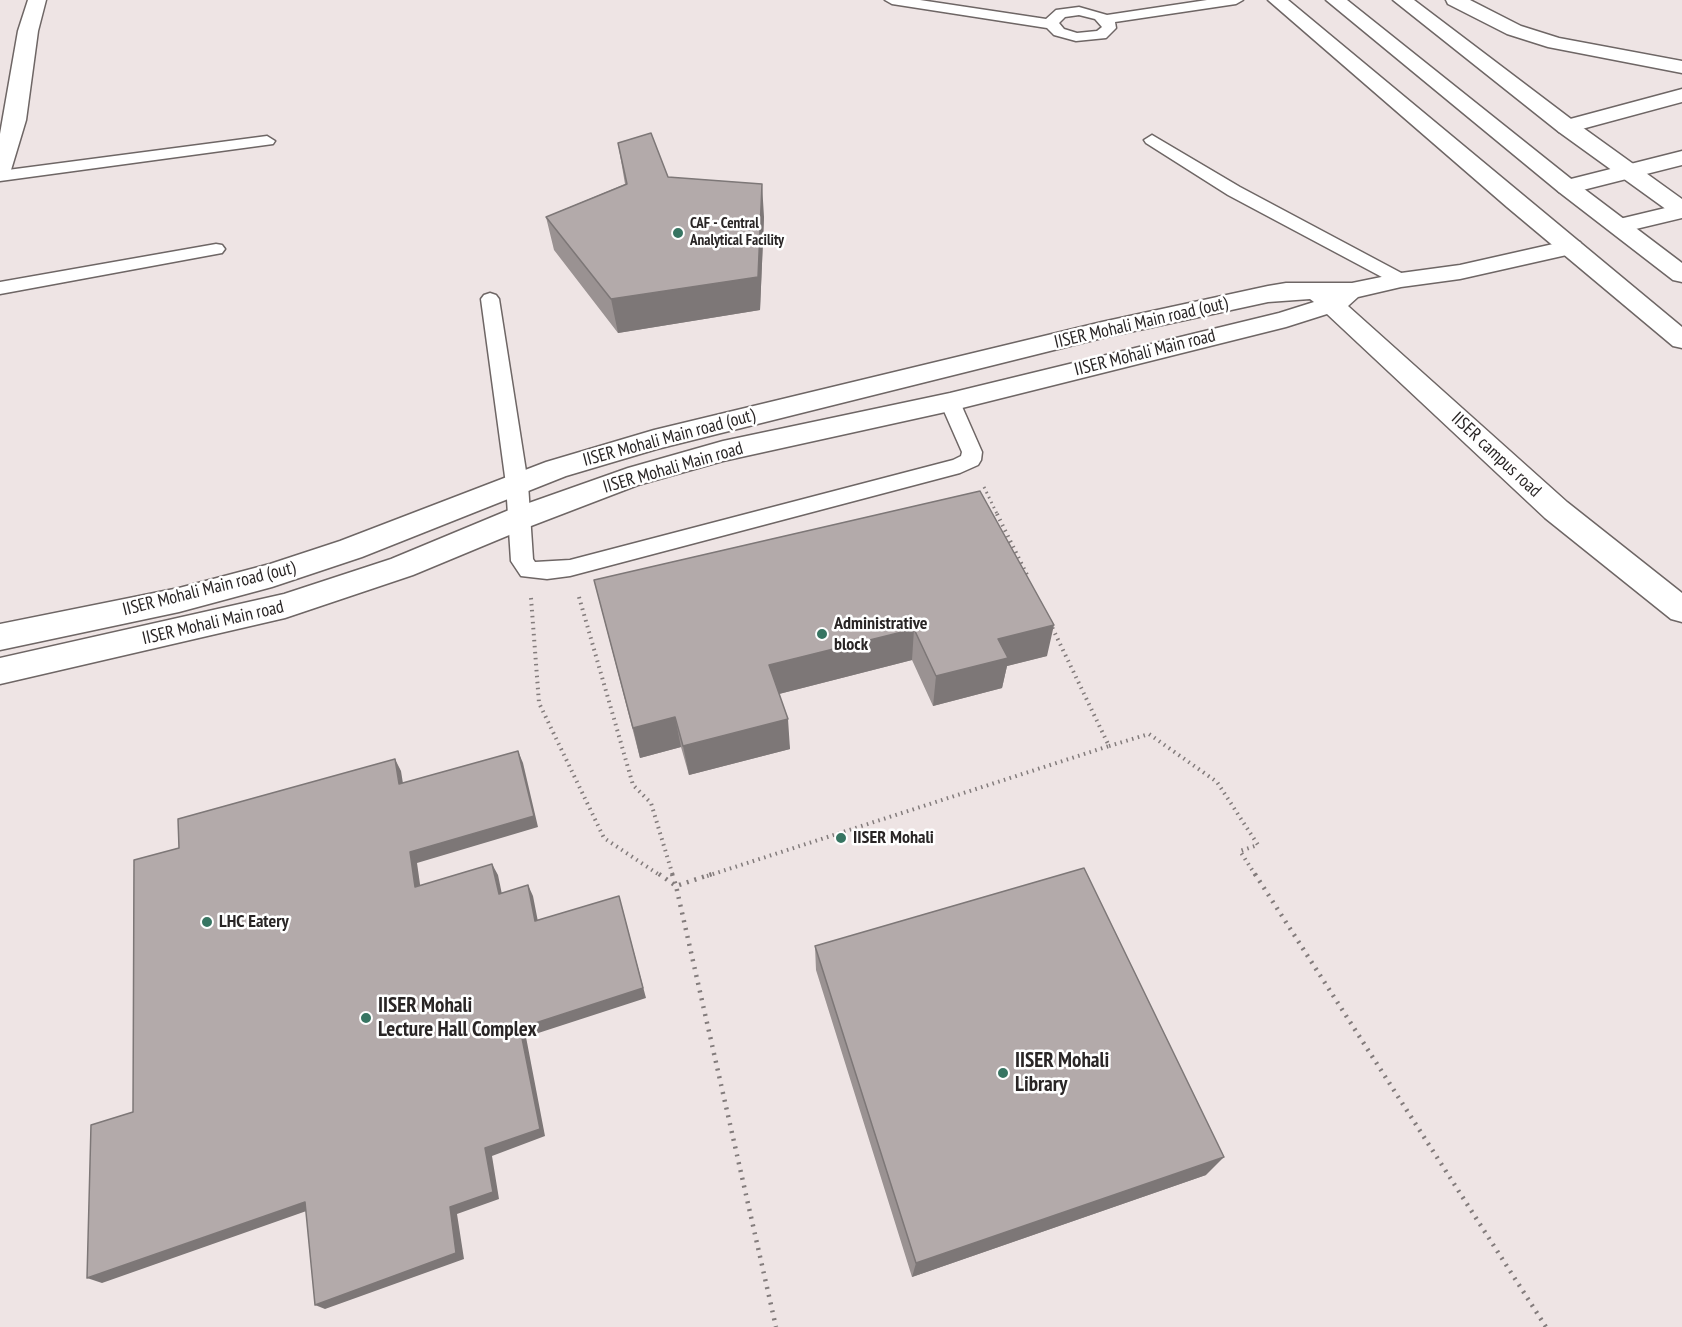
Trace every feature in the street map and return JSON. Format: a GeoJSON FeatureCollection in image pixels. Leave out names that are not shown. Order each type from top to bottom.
{"type":"FeatureCollection","features":[{"type":"Feature","properties":{"kind":"street"},"geometry":{"type":"LineString","coordinates":[[0,170],[15,120],[28,31],[36,0]]}},
{"type":"Feature","properties":{"kind":"street"},"geometry":{"type":"LineString","coordinates":[[1277,0],[1682,340]]}},
{"type":"Feature","properties":{"kind":"street"},"geometry":{"type":"LineString","coordinates":[[1335,0],[1567,187],[1682,275]]}},
{"type":"Feature","properties":{"kind":"street"},"geometry":{"type":"LineString","coordinates":[[1401,0],[1567,127],[1682,211]]}},
{"type":"Feature","properties":{"kind":"street"},"geometry":{"type":"LineString","coordinates":[[1455,0],[1514,30],[1555,43],[1682,67]]}},
{"type":"Feature","properties":{"kind":"street"},"geometry":{"type":"LineString","coordinates":[[1432,23],[1476,12]]}},
{"type":"Feature","properties":{"kind":"street"},"geometry":{"type":"LineString","coordinates":[[1567,127],[1682,94]]}},
{"type":"Feature","properties":{"kind":"street"},"geometry":{"type":"LineString","coordinates":[[1567,187],[1682,158]]}},
{"type":"Feature","properties":{"kind":"street"},"geometry":{"type":"LineString","coordinates":[[1619,226],[1682,211]]}},
{"type":"Feature","properties":{"kind":"street"},"geometry":{"type":"LineString","coordinates":[[1334,296],[1401,280],[1460,272],[1571,247]]}},
{"type":"Feature","properties":{"kind":"street","name":"IISER Mohali Main road (out)"},"geometry":{"type":"LineString","coordinates":[[0,637],[179,600],[272,575],[351,549],[596,455],[654,440],[1080,336],[1268,294],[1334,296]]}},
{"type":"Feature","properties":{"kind":"street","name":"IISER Mohali Main road"},"geometry":{"type":"LineString","coordinates":[[0,671],[285,606],[402,567],[520,518],[628,478],[723,451],[950,402],[1334,296]]}},
{"type":"Feature","properties":{"kind":"street","name":"IISER campus road"},"geometry":{"type":"LineString","coordinates":[[1334,296],[1556,510],[1682,610]]}},
{"type":"Feature","properties":{"kind":"lane"},"geometry":{"type":"LineString","coordinates":[[892,0],[1052,24],[1059,32],[1085,38],[1107,32],[1109,28],[1105,19]]}},
{"type":"Feature","properties":{"kind":"lane"},"geometry":{"type":"LineString","coordinates":[[1052,24],[1052,20],[1062,13],[1080,6],[1105,19],[1236,0]]}},
{"type":"Feature","properties":{"kind":"lane"},"geometry":{"type":"LineString","coordinates":[[1152,140],[1234,191],[1401,280]]}},
{"type":"Feature","properties":{"kind":"lane"},"geometry":{"type":"LineString","coordinates":[[0,176],[267,141]]}},
{"type":"Feature","properties":{"kind":"lane"},"geometry":{"type":"LineString","coordinates":[[0,288],[216,249]]}},
{"type":"Feature","properties":{"kind":"lane"},"geometry":{"type":"LineString","coordinates":[[490,298],[517,484],[522,561],[529,570],[547,572],[570,568],[960,466],[971,460],[972,452],[950,402]]}},
{"type":"Feature","properties":{"kind":"path"},"geometry":{"type":"LineString","coordinates":[[971,460],[1027,576]]}},
{"type":"Feature","properties":{"kind":"path"},"geometry":{"type":"LineString","coordinates":[[570,568],[587,619],[633,784],[651,803],[676,886],[776,1327]]}},
{"type":"Feature","properties":{"kind":"path"},"geometry":{"type":"LineString","coordinates":[[529,570],[539,703],[604,838],[676,886]]}},
{"type":"Feature","properties":{"kind":"path"},"geometry":{"type":"LineString","coordinates":[[1047,619],[1109,746]]}},
{"type":"Feature","properties":{"kind":"path"},"geometry":{"type":"LineString","coordinates":[[676,886],[1149,734],[1217,782],[1258,844],[1240,851],[1546,1327]]}},
{"type":"Feature","properties":{"kind":"building","name":"CAF - Central Analytical Facility"},"geometry":{"type":"Polygon","coordinates":[[[651,133],[668,177],[762,184],[758,277],[611,299],[546,217],[627,184],[618,143],[651,133]]]}},
{"type":"Feature","properties":{"kind":"building","name":"Administrative block"},"geometry":{"type":"Polygon","coordinates":[[[980,491],[1054,625],[998,639],[1008,658],[936,676],[914,629],[769,665],[788,719],[683,746],[675,717],[633,728],[594,580],[980,491]]]}},
{"type":"Feature","properties":{"kind":"building","name":"IISER Mohali Lecture Hall Complex"},"geometry":{"type":"Polygon","coordinates":[[[518,751],[534,816],[410,852],[415,887],[492,864],[499,894],[528,885],[535,921],[619,896],[643,988],[520,1028],[540,1129],[485,1148],[493,1192],[450,1207],[456,1253],[315,1305],[305,1202],[87,1278],[91,1125],[133,1112],[134,860],[179,848],[178,819],[395,759],[399,784],[518,751]]]}},
{"type":"Feature","properties":{"kind":"building","name":"IISER Mohali Library"},"geometry":{"type":"Polygon","coordinates":[[[1084,868],[1224,1157],[916,1263],[815,946],[1084,868]]]}},
{"type":"Feature","properties":{"kind":"place","name":"CAF - Central Analytical Facility"},"geometry":{"type":"Point","coordinates":[678,233]}},
{"type":"Feature","properties":{"kind":"place","name":"Administrative block"},"geometry":{"type":"Point","coordinates":[822,634]}},
{"type":"Feature","properties":{"kind":"place","name":"IISER Mohali"},"geometry":{"type":"Point","coordinates":[841,838]}},
{"type":"Feature","properties":{"kind":"place","name":"LHC Eatery"},"geometry":{"type":"Point","coordinates":[207,922]}},
{"type":"Feature","properties":{"kind":"place","name":"IISER Mohali Lecture Hall Complex"},"geometry":{"type":"Point","coordinates":[366,1018]}},
{"type":"Feature","properties":{"kind":"place","name":"IISER Mohali Library"},"geometry":{"type":"Point","coordinates":[1003,1073]}}]}
